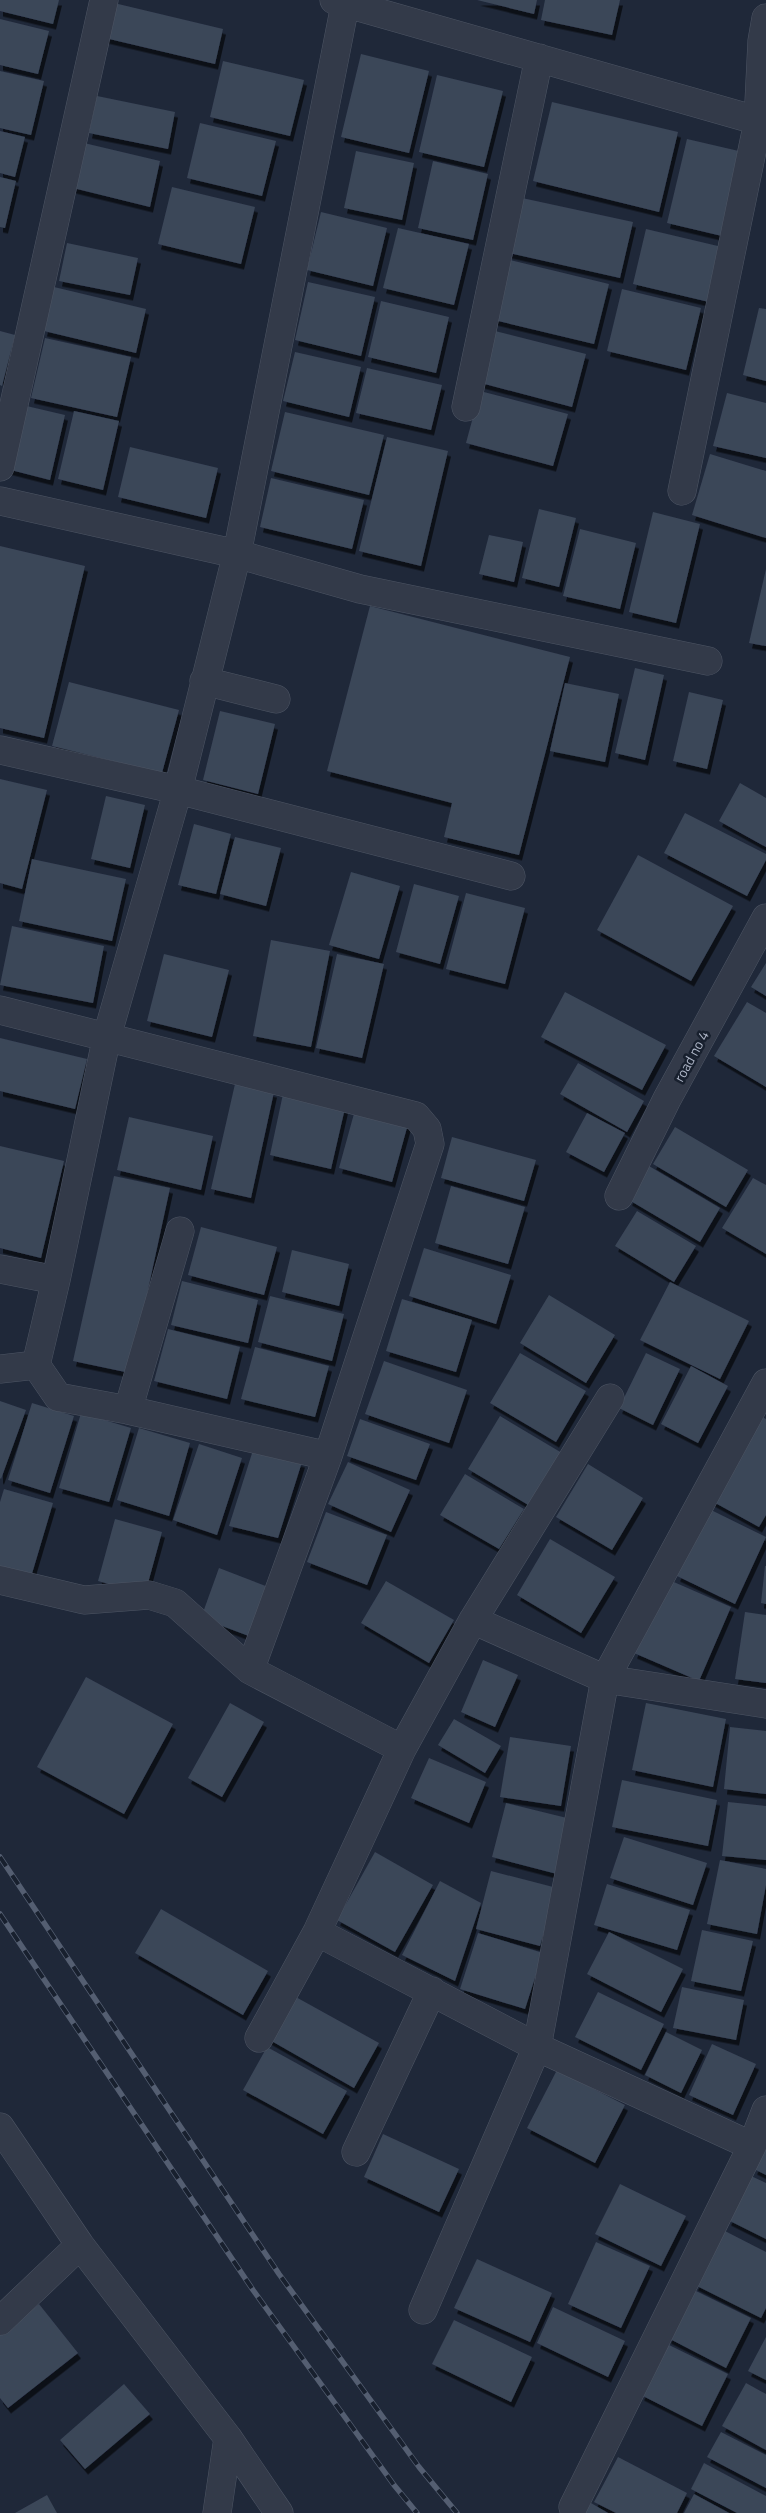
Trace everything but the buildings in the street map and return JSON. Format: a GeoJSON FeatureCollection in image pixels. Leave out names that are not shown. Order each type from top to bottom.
{"type":"FeatureCollection","features":[{"type":"Feature","properties":{"kind":"street"},"geometry":{"type":"LineString","coordinates":[[0,467],[104,0]]}},
{"type":"Feature","properties":{"kind":"street"},"geometry":{"type":"LineString","coordinates":[[328,1456],[128,1410],[58,1397],[36,1365],[56,1280],[107,1036],[178,790],[237,554],[342,1],[762,122]]}},
{"type":"Feature","properties":{"kind":"street"},"geometry":{"type":"LineString","coordinates":[[682,491],[762,122],[762,41],[766,18]]}},
{"type":"Feature","properties":{"kind":"street"},"geometry":{"type":"LineString","coordinates":[[466,407],[539,58]]}},
{"type":"Feature","properties":{"kind":"street"},"geometry":{"type":"LineString","coordinates":[[0,501],[237,554],[360,589],[708,661]]}},
{"type":"Feature","properties":{"kind":"street"},"geometry":{"type":"LineString","coordinates":[[204,681],[276,699]]}},
{"type":"Feature","properties":{"kind":"street"},"geometry":{"type":"LineString","coordinates":[[0,750],[178,790],[511,876]]}},
{"type":"Feature","properties":{"kind":"street","name":"road no 4"},"geometry":{"type":"LineString","coordinates":[[619,1196],[667,1099],[766,918]]}},
{"type":"Feature","properties":{"kind":"street"},"geometry":{"type":"LineString","coordinates":[[0,1010],[416,1116],[427,1129],[430,1144],[328,1456],[250,1670]]}},
{"type":"Feature","properties":{"kind":"street"},"geometry":{"type":"LineString","coordinates":[[128,1410],[180,1231]]}},
{"type":"Feature","properties":{"kind":"street"},"geometry":{"type":"LineString","coordinates":[[0,1270],[56,1280]]}},
{"type":"Feature","properties":{"kind":"street"},"geometry":{"type":"LineString","coordinates":[[0,1369],[36,1365]]}},
{"type":"Feature","properties":{"kind":"street"},"geometry":{"type":"LineString","coordinates":[[423,2310],[538,2047],[605,1679],[766,1383]]}},
{"type":"Feature","properties":{"kind":"street"},"geometry":{"type":"LineString","coordinates":[[259,2038],[317,1932],[402,1749],[473,1620],[610,1398]]}},
{"type":"Feature","properties":{"kind":"street"},"geometry":{"type":"LineString","coordinates":[[0,1580],[84,1600],[149,1595],[185,1611],[250,1670],[402,1749]]}},
{"type":"Feature","properties":{"kind":"street"},"geometry":{"type":"LineString","coordinates":[[473,1620],[605,1679],[766,1704]]}},
{"type":"Feature","properties":{"kind":"street"},"geometry":{"type":"LineString","coordinates":[[317,1932],[538,2047],[752,2146]]}},
{"type":"Feature","properties":{"kind":"street"},"geometry":{"type":"LineString","coordinates":[[356,2152],[432,1991]]}},
{"type":"Feature","properties":{"kind":"street"},"geometry":{"type":"LineString","coordinates":[[573,2507],[752,2146],[766,2110]]}},
{"type":"Feature","properties":{"kind":"street"},"geometry":{"type":"LineString","coordinates":[[0,2127],[80,2245],[228,2438],[279,2513]]}},
{"type":"Feature","properties":{"kind":"street"},"geometry":{"type":"LineString","coordinates":[[0,2321],[80,2245]]}},
{"type":"Feature","properties":{"kind":"street"},"geometry":{"type":"LineString","coordinates":[[217,2513],[228,2438]]}},
{"type":"Feature","properties":{"kind":"railway"},"geometry":{"type":"LineString","coordinates":[[0,1857],[279,2274],[419,2467],[457,2513]]}},
{"type":"Feature","properties":{"kind":"railway"},"geometry":{"type":"LineString","coordinates":[[0,1914],[253,2290],[394,2485],[417,2513]]}}]}
